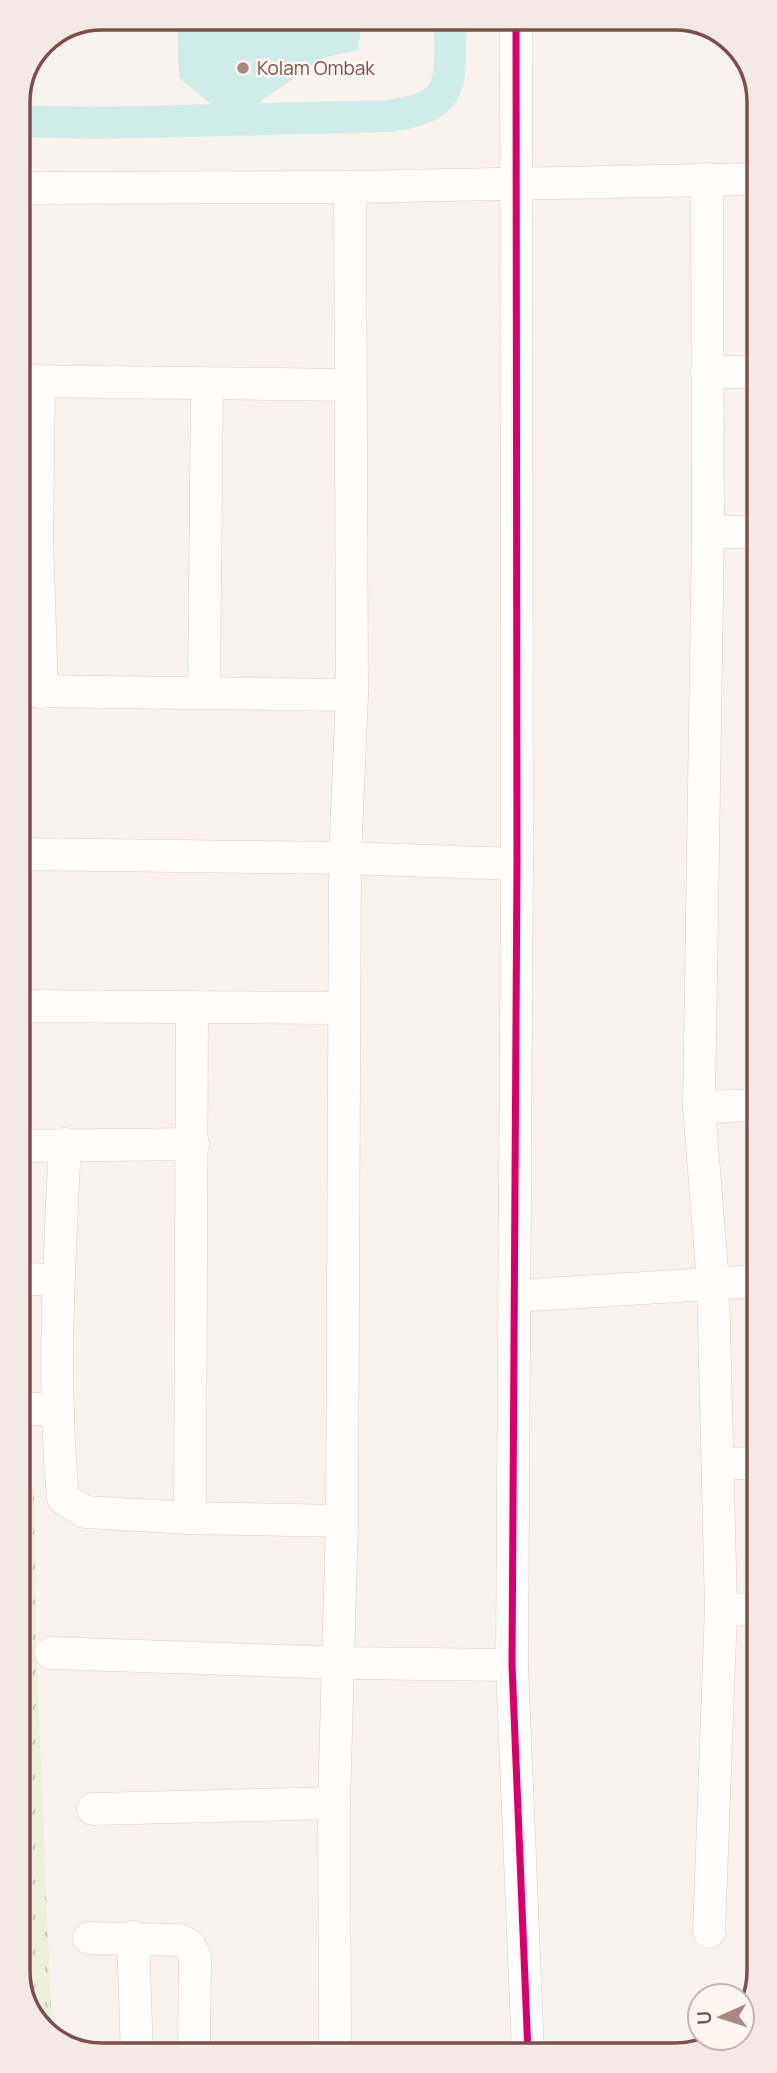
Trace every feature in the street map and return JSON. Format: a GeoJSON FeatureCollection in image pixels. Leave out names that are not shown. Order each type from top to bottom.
{"type":"FeatureCollection","features":[{"type":"Feature","properties":{"kind":"street"},"geometry":{"type":"LineString","coordinates":[[516,30],[516,1296],[512,1665],[528,2043]]}},
{"type":"Feature","properties":{"kind":"street"},"geometry":{"type":"LineString","coordinates":[[707,178],[708,532],[699,1107],[713,1283],[722,1609],[709,1931]]}},
{"type":"Feature","properties":{"kind":"street"},"geometry":{"type":"LineString","coordinates":[[30,188],[350,187],[747,178]]}},
{"type":"Feature","properties":{"kind":"street"},"geometry":{"type":"LineString","coordinates":[[335,2043],[334,1803],[342,1521],[345,858],[352,695],[350,187]]}},
{"type":"Feature","properties":{"kind":"street"},"geometry":{"type":"LineString","coordinates":[[707,372],[747,372]]}},
{"type":"Feature","properties":{"kind":"street"},"geometry":{"type":"LineString","coordinates":[[30,381],[350,385]]}},
{"type":"Feature","properties":{"kind":"street"},"geometry":{"type":"LineString","coordinates":[[204,691],[207,384]]}},
{"type":"Feature","properties":{"kind":"street"},"geometry":{"type":"LineString","coordinates":[[708,532],[747,532]]}},
{"type":"Feature","properties":{"kind":"street"},"geometry":{"type":"LineString","coordinates":[[30,692],[204,691],[352,695]]}},
{"type":"Feature","properties":{"kind":"street"},"geometry":{"type":"LineString","coordinates":[[30,854],[345,858],[517,864]]}},
{"type":"Feature","properties":{"kind":"street"},"geometry":{"type":"LineString","coordinates":[[30,1006],[344,1008]]}},
{"type":"Feature","properties":{"kind":"street"},"geometry":{"type":"LineString","coordinates":[[190,1518],[192,1009]]}},
{"type":"Feature","properties":{"kind":"street"},"geometry":{"type":"LineString","coordinates":[[699,1107],[747,1105]]}},
{"type":"Feature","properties":{"kind":"street"},"geometry":{"type":"LineString","coordinates":[[65,1144],[58,1280],[58,1409],[63,1498],[85,1512],[190,1518],[342,1521]]}},
{"type":"Feature","properties":{"kind":"street"},"geometry":{"type":"LineString","coordinates":[[30,1146],[193,1144]]}},
{"type":"Feature","properties":{"kind":"street"},"geometry":{"type":"LineString","coordinates":[[30,1279],[58,1280]]}},
{"type":"Feature","properties":{"kind":"street"},"geometry":{"type":"LineString","coordinates":[[516,1296],[747,1281]]}},
{"type":"Feature","properties":{"kind":"street"},"geometry":{"type":"LineString","coordinates":[[30,1409],[58,1409]]}},
{"type":"Feature","properties":{"kind":"street"},"geometry":{"type":"LineString","coordinates":[[718,1464],[747,1463]]}},
{"type":"Feature","properties":{"kind":"street"},"geometry":{"type":"LineString","coordinates":[[722,1609],[747,1610]]}},
{"type":"Feature","properties":{"kind":"street"},"geometry":{"type":"LineString","coordinates":[[51,1653],[340,1663],[512,1665]]}},
{"type":"Feature","properties":{"kind":"street"},"geometry":{"type":"LineString","coordinates":[[93,1809],[334,1803]]}},
{"type":"Feature","properties":{"kind":"street"},"geometry":{"type":"LineString","coordinates":[[133,1937],[137,2043]]}},
{"type":"Feature","properties":{"kind":"street"},"geometry":{"type":"LineString","coordinates":[[89,1938],[180,1940],[189,1945],[195,1956],[194,2043]]}},
{"type":"Feature","properties":{"kind":"green space"},"geometry":{"type":"Polygon","coordinates":[[[30,1486],[34,1489],[36,1642],[51,2022],[39,2007],[30,1981],[30,1486]]]}},
{"type":"Feature","properties":{"kind":"water","name":"Kolam Ombak"},"geometry":{"type":"Polygon","coordinates":[[[177,30],[360,30],[358,50],[322,58],[257,104],[212,105],[179,78],[177,30]]]}},
{"type":"Feature","properties":{"kind":"waterway"},"geometry":{"type":"LineString","coordinates":[[30,121],[94,123],[388,116],[411,112],[428,106],[446,87],[450,30]]}},
{"type":"Feature","properties":{"kind":"cycle path"},"geometry":{"type":"LineString","coordinates":[[516,30],[517,864],[512,1665],[528,2043]]}},
{"type":"Feature","properties":{"kind":"place","name":"Kolam Ombak"},"geometry":{"type":"Point","coordinates":[243,68]}}]}
